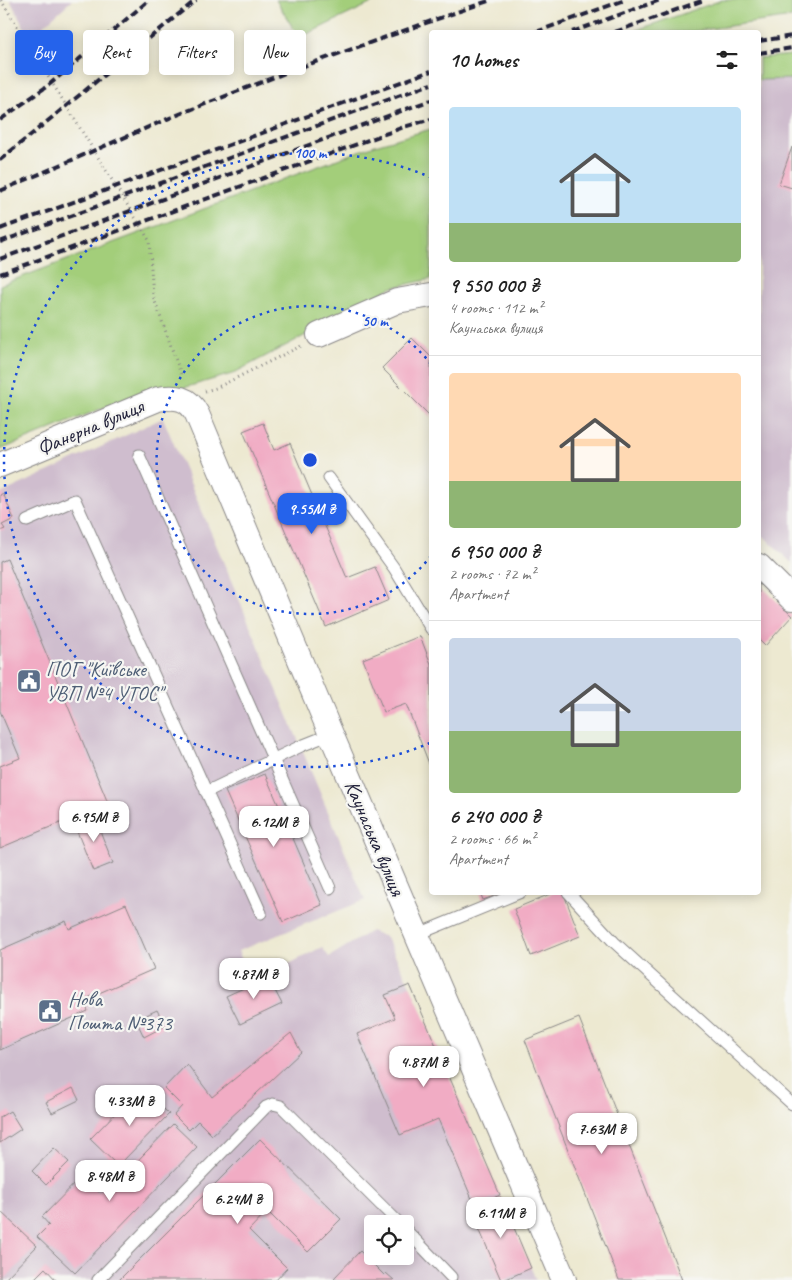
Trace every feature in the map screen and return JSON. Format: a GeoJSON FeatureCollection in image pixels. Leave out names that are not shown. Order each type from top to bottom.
{"type":"FeatureCollection","features":[{"type":"Feature","properties":{"kind":"street"},"geometry":{"type":"LineString","coordinates":[[319,335],[397,301],[429,296]]}},
{"type":"Feature","properties":{"kind":"street","name":"Фанерна вулиця"},"geometry":{"type":"LineString","coordinates":[[0,465],[158,399],[182,398]]}},
{"type":"Feature","properties":{"kind":"street","name":"Каунаська вулиця"},"geometry":{"type":"LineString","coordinates":[[182,398],[192,405],[197,414],[416,935],[564,1280]]}},
{"type":"Feature","properties":{"kind":"street"},"geometry":{"type":"LineString","coordinates":[[761,568],[792,599]]}},
{"type":"Feature","properties":{"kind":"lane"},"geometry":{"type":"LineString","coordinates":[[139,455],[330,888]]}},
{"type":"Feature","properties":{"kind":"lane"},"geometry":{"type":"LineString","coordinates":[[329,478],[394,568],[429,626]]}},
{"type":"Feature","properties":{"kind":"lane"},"geometry":{"type":"LineString","coordinates":[[27,521],[75,500],[261,913]]}},
{"type":"Feature","properties":{"kind":"lane"},"geometry":{"type":"LineString","coordinates":[[206,792],[331,734]]}},
{"type":"Feature","properties":{"kind":"lane"},"geometry":{"type":"LineString","coordinates":[[416,935],[514,895]]}},
{"type":"Feature","properties":{"kind":"lane"},"geometry":{"type":"LineString","coordinates":[[571,895],[614,942],[792,1104]]}},
{"type":"Feature","properties":{"kind":"lane"},"geometry":{"type":"LineString","coordinates":[[98,1280],[266,1108],[274,1104],[281,1106],[391,1215]]}},
{"type":"Feature","properties":{"kind":"lane"},"geometry":{"type":"LineString","coordinates":[[414,1238],[451,1277]]}},
{"type":"Feature","properties":{"kind":"path"},"geometry":{"type":"LineString","coordinates":[[1,0],[149,240],[153,296],[181,375],[182,398],[216,388],[308,343],[319,335]]}},
{"type":"Feature","properties":{"kind":"shaded area"},"geometry":{"type":"Polygon","coordinates":[[[10,0],[72,0],[39,30],[26,30],[10,0]]]}},
{"type":"Feature","properties":{"kind":"shaded area"},"geometry":{"type":"Polygon","coordinates":[[[792,79],[792,563],[761,534],[761,80],[792,79]]]}},
{"type":"Feature","properties":{"kind":"shaded area"},"geometry":{"type":"Polygon","coordinates":[[[163,418],[365,900],[238,951],[252,983],[322,947],[329,957],[371,931],[386,937],[410,985],[536,1280],[0,1280],[0,494],[163,418]]]}},
{"type":"Feature","properties":{"kind":"green space"},"geometry":{"type":"Polygon","coordinates":[[[276,0],[384,0],[372,3],[306,35],[306,30],[294,30],[276,0]]]}},
{"type":"Feature","properties":{"kind":"green space"},"geometry":{"type":"Polygon","coordinates":[[[722,0],[792,0],[792,17],[702,30],[637,30],[722,0]]]}},
{"type":"Feature","properties":{"kind":"green space"},"geometry":{"type":"Polygon","coordinates":[[[792,55],[792,79],[761,80],[761,58],[792,55]]]}},
{"type":"Feature","properties":{"kind":"green space"},"geometry":{"type":"Polygon","coordinates":[[[429,130],[429,279],[390,288],[232,374],[183,388],[147,390],[0,450],[0,285],[375,145],[429,130]]]}},
{"type":"Feature","properties":{"kind":"building"},"geometry":{"type":"Polygon","coordinates":[[[792,147],[792,188],[779,184],[792,147]]]}},
{"type":"Feature","properties":{"kind":"building"},"geometry":{"type":"Polygon","coordinates":[[[412,338],[429,355],[429,415],[382,368],[412,338]]]}},
{"type":"Feature","properties":{"kind":"building"},"geometry":{"type":"Polygon","coordinates":[[[263,423],[274,450],[290,443],[347,578],[375,567],[389,600],[326,627],[243,431],[263,423]]]}},
{"type":"Feature","properties":{"kind":"building"},"geometry":{"type":"Polygon","coordinates":[[[3,493],[14,519],[2,525],[5,529],[0,531],[0,495],[3,493]]]}},
{"type":"Feature","properties":{"kind":"building","name":"ПОГ \"Київське УВП №4 УТОС\""},"geometry":{"type":"Polygon","coordinates":[[[7,559],[108,803],[0,848],[0,766],[20,758],[0,711],[0,562],[7,559]]]}},
{"type":"Feature","properties":{"kind":"building"},"geometry":{"type":"Polygon","coordinates":[[[761,586],[792,616],[765,646],[761,642],[761,586]]]}},
{"type":"Feature","properties":{"kind":"building"},"geometry":{"type":"Polygon","coordinates":[[[420,636],[429,659],[429,764],[406,704],[384,712],[363,659],[420,636]]]}},
{"type":"Feature","properties":{"kind":"building"},"geometry":{"type":"Polygon","coordinates":[[[265,774],[322,905],[283,922],[225,791],[265,774]]]}},
{"type":"Feature","properties":{"kind":"building"},"geometry":{"type":"Polygon","coordinates":[[[94,816],[113,863],[93,871],[74,824],[94,816]]]}},
{"type":"Feature","properties":{"kind":"building"},"geometry":{"type":"Polygon","coordinates":[[[481,895],[497,895],[483,900],[481,895]]]}},
{"type":"Feature","properties":{"kind":"building"},"geometry":{"type":"Polygon","coordinates":[[[548,895],[564,895],[580,936],[531,956],[514,909],[548,895]]]}},
{"type":"Feature","properties":{"kind":"building"},"geometry":{"type":"Polygon","coordinates":[[[126,904],[154,969],[83,1000],[88,1011],[0,1050],[0,950],[66,921],[69,929],[126,904]]]}},
{"type":"Feature","properties":{"kind":"building"},"geometry":{"type":"Polygon","coordinates":[[[268,977],[282,1004],[240,1024],[226,996],[268,977]]]}},
{"type":"Feature","properties":{"kind":"building"},"geometry":{"type":"Polygon","coordinates":[[[410,985],[500,1195],[475,1206],[438,1119],[400,1135],[357,1034],[395,1018],[385,995],[410,985]]]}},
{"type":"Feature","properties":{"kind":"building"},"geometry":{"type":"Polygon","coordinates":[[[157,1010],[165,1026],[144,1037],[136,1020],[157,1010]]]}},
{"type":"Feature","properties":{"kind":"building"},"geometry":{"type":"Polygon","coordinates":[[[579,1018],[682,1280],[619,1280],[525,1040],[579,1018]]]}},
{"type":"Feature","properties":{"kind":"building"},"geometry":{"type":"Polygon","coordinates":[[[291,1033],[301,1052],[212,1135],[198,1121],[189,1130],[174,1115],[182,1106],[164,1088],[187,1064],[212,1097],[291,1033]]]}},
{"type":"Feature","properties":{"kind":"building"},"geometry":{"type":"Polygon","coordinates":[[[141,1087],[169,1114],[118,1166],[90,1139],[141,1087]]]}},
{"type":"Feature","properties":{"kind":"building"},"geometry":{"type":"Polygon","coordinates":[[[73,1088],[79,1100],[52,1113],[46,1102],[73,1088]]]}},
{"type":"Feature","properties":{"kind":"building"},"geometry":{"type":"Polygon","coordinates":[[[10,1111],[21,1129],[0,1143],[0,1117],[10,1111]]]}},
{"type":"Feature","properties":{"kind":"building"},"geometry":{"type":"Polygon","coordinates":[[[173,1124],[197,1147],[75,1273],[37,1237],[49,1225],[42,1217],[82,1176],[99,1192],[112,1179],[116,1183],[173,1124]]]}},
{"type":"Feature","properties":{"kind":"building"},"geometry":{"type":"Polygon","coordinates":[[[260,1139],[341,1219],[308,1252],[267,1211],[249,1230],[287,1268],[276,1280],[119,1280],[260,1139]]]}},
{"type":"Feature","properties":{"kind":"building"},"geometry":{"type":"Polygon","coordinates":[[[54,1148],[69,1162],[46,1185],[32,1171],[54,1148]]]}},
{"type":"Feature","properties":{"kind":"building"},"geometry":{"type":"Polygon","coordinates":[[[501,1197],[531,1268],[504,1280],[501,1280],[471,1210],[501,1197]]]}},
{"type":"Feature","properties":{"kind":"building"},"geometry":{"type":"Polygon","coordinates":[[[0,1211],[37,1246],[4,1280],[0,1280],[0,1211]]]}},
{"type":"Feature","properties":{"kind":"building"},"geometry":{"type":"Polygon","coordinates":[[[360,1251],[364,1255],[364,1265],[374,1265],[384,1275],[386,1273],[394,1280],[336,1280],[334,1278],[360,1251]]]}},
{"type":"Feature","properties":{"kind":"building"},"geometry":{"type":"Polygon","coordinates":[[[45,1268],[56,1280],[33,1280],[45,1268]]]}},
{"type":"Feature","properties":{"kind":"railway"},"geometry":{"type":"LineString","coordinates":[[0,120],[50,84],[149,0]]}},
{"type":"Feature","properties":{"kind":"railway"},"geometry":{"type":"LineString","coordinates":[[0,160],[196,0]]}},
{"type":"Feature","properties":{"kind":"railway"},"geometry":{"type":"LineString","coordinates":[[0,191],[172,117],[290,71],[491,0]]}},
{"type":"Feature","properties":{"kind":"railway"},"geometry":{"type":"LineString","coordinates":[[542,30],[625,0]]}},
{"type":"Feature","properties":{"kind":"railway"},"geometry":{"type":"LineString","coordinates":[[578,30],[660,0]]}},
{"type":"Feature","properties":{"kind":"railway"},"geometry":{"type":"LineString","coordinates":[[621,30],[704,0]]}},
{"type":"Feature","properties":{"kind":"railway"},"geometry":{"type":"LineString","coordinates":[[761,41],[792,36]]}},
{"type":"Feature","properties":{"kind":"railway"},"geometry":{"type":"LineString","coordinates":[[761,53],[792,48]]}},
{"type":"Feature","properties":{"kind":"railway"},"geometry":{"type":"LineString","coordinates":[[0,229],[429,72]]}},
{"type":"Feature","properties":{"kind":"railway"},"geometry":{"type":"LineString","coordinates":[[0,242],[429,85]]}},
{"type":"Feature","properties":{"kind":"railway"},"geometry":{"type":"LineString","coordinates":[[0,259],[429,101]]}},
{"type":"Feature","properties":{"kind":"railway"},"geometry":{"type":"LineString","coordinates":[[0,274],[429,120]]}},
{"type":"Feature","properties":{"kind":"place","name":"ПОГ \"Київське УВП №4 УТОС\""},"geometry":{"type":"Point","coordinates":[29,681]}},
{"type":"Feature","properties":{"kind":"place","name":"Нова Пошта №373"},"geometry":{"type":"Point","coordinates":[50,1011]}}]}
